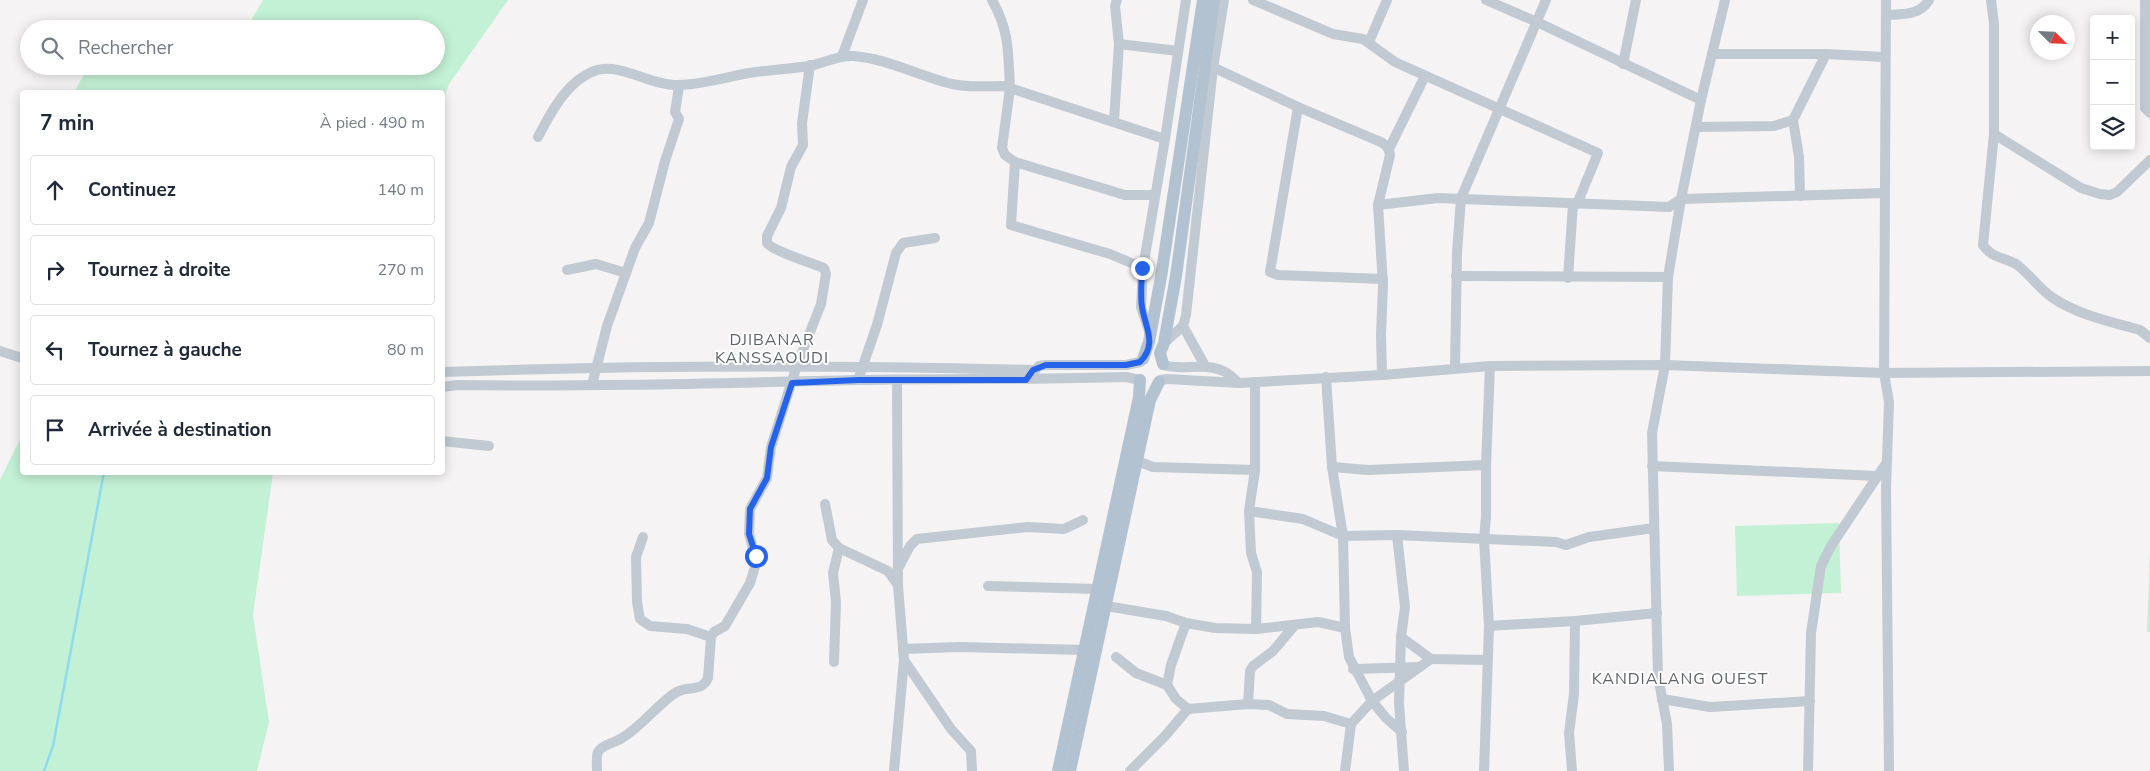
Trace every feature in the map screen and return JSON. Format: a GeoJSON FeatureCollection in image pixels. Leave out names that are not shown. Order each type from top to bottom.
{"type":"FeatureCollection","features":[{"type":"Feature","properties":{"kind":"main road"},"geometry":{"type":"LineString","coordinates":[[1070,771],[1106,606],[1132,460],[1140,380],[1137,371],[1150,335],[1161,277],[1203,0]]}},
{"type":"Feature","properties":{"kind":"main road"},"geometry":{"type":"LineString","coordinates":[[1058,771],[1098,589],[1132,460],[1150,400],[1164,372],[1160,353],[1164,343],[1176,276],[1209,66],[1214,0]]}},
{"type":"Feature","properties":{"kind":"main road"},"geometry":{"type":"LineString","coordinates":[[1161,277],[1176,276]]}},
{"type":"Feature","properties":{"kind":"main road"},"geometry":{"type":"LineString","coordinates":[[1141,361],[1152,357],[1163,365]]}},
{"type":"Feature","properties":{"kind":"main road"},"geometry":{"type":"LineString","coordinates":[[1140,380],[1148,384],[1160,381]]}},
{"type":"Feature","properties":{"kind":"street"},"geometry":{"type":"LineString","coordinates":[[842,56],[863,0]]}},
{"type":"Feature","properties":{"kind":"street"},"geometry":{"type":"LineString","coordinates":[[992,0],[1002,16],[1008,41],[1010,88],[1002,148],[1005,155],[1014,162],[1125,195],[1155,195]]}},
{"type":"Feature","properties":{"kind":"street"},"geometry":{"type":"LineString","coordinates":[[1114,121],[1119,44],[1115,6],[1117,0]]}},
{"type":"Feature","properties":{"kind":"street"},"geometry":{"type":"LineString","coordinates":[[1150,335],[1142,307],[1142,268],[1165,139],[1186,0]]}},
{"type":"Feature","properties":{"kind":"street"},"geometry":{"type":"LineString","coordinates":[[1164,343],[1183,326],[1190,293],[1209,66],[1224,0]]}},
{"type":"Feature","properties":{"kind":"street"},"geometry":{"type":"LineString","coordinates":[[1253,0],[1333,34],[1363,38],[1395,62],[1598,153],[1575,204],[1568,278]]}},
{"type":"Feature","properties":{"kind":"street"},"geometry":{"type":"LineString","coordinates":[[1369,42],[1388,0]]}},
{"type":"Feature","properties":{"kind":"street"},"geometry":{"type":"LineString","coordinates":[[1486,0],[1537,22],[1701,100]]}},
{"type":"Feature","properties":{"kind":"street"},"geometry":{"type":"LineString","coordinates":[[1455,368],[1456,276],[1460,198],[1546,0]]}},
{"type":"Feature","properties":{"kind":"street"},"geometry":{"type":"LineString","coordinates":[[1623,64],[1636,0]]}},
{"type":"Feature","properties":{"kind":"street"},"geometry":{"type":"LineString","coordinates":[[1668,771],[1667,724],[1658,677],[1652,433],[1665,365],[1668,277],[1681,199],[1701,100],[1725,0]]}},
{"type":"Feature","properties":{"kind":"street"},"geometry":{"type":"LineString","coordinates":[[1886,0],[1884,57],[1884,373],[1889,402],[1886,499],[1889,771]]}},
{"type":"Feature","properties":{"kind":"street"},"geometry":{"type":"LineString","coordinates":[[1886,15],[1920,11],[1929,0]]}},
{"type":"Feature","properties":{"kind":"street"},"geometry":{"type":"LineString","coordinates":[[1992,0],[1994,24],[1994,134],[1983,240],[1987,252],[2013,263],[2029,273],[2052,297],[2065,304],[2140,330],[2150,338]]}},
{"type":"Feature","properties":{"kind":"street"},"geometry":{"type":"LineString","coordinates":[[2144,0],[2145,108],[2150,113]]}},
{"type":"Feature","properties":{"kind":"street"},"geometry":{"type":"LineString","coordinates":[[1119,44],[1178,51]]}},
{"type":"Feature","properties":{"kind":"street"},"geometry":{"type":"LineString","coordinates":[[1712,54],[1826,54],[1884,57]]}},
{"type":"Feature","properties":{"kind":"street"},"geometry":{"type":"LineString","coordinates":[[1800,196],[1799,157],[1793,120],[1826,54]]}},
{"type":"Feature","properties":{"kind":"street"},"geometry":{"type":"LineString","coordinates":[[538,137],[547,119],[566,91],[576,81],[599,69],[619,70],[658,83],[679,86],[764,70],[810,66],[842,56],[855,56],[877,60],[956,85],[1004,86],[1165,139]]}},
{"type":"Feature","properties":{"kind":"street"},"geometry":{"type":"LineString","coordinates":[[597,771],[597,753],[600,750],[642,724],[674,693],[702,686],[706,682],[708,678],[711,637],[725,626],[753,575],[756,556],[749,534],[750,509],[767,478],[771,447],[796,368],[821,304],[826,271],[824,268],[796,256],[771,248],[767,243],[768,236],[781,208],[791,167],[803,145],[802,123],[810,66]]}},
{"type":"Feature","properties":{"kind":"street"},"geometry":{"type":"LineString","coordinates":[[1209,66],[1298,107],[1386,144],[1389,149],[1390,155],[1378,205],[1383,279],[1382,375]]}},
{"type":"Feature","properties":{"kind":"street"},"geometry":{"type":"LineString","coordinates":[[1389,149],[1425,76]]}},
{"type":"Feature","properties":{"kind":"street"},"geometry":{"type":"LineString","coordinates":[[592,385],[626,273],[635,248],[649,223],[665,161],[679,119],[675,112],[679,86]]}},
{"type":"Feature","properties":{"kind":"street"},"geometry":{"type":"LineString","coordinates":[[1298,107],[1270,272],[1278,274],[1383,279]]}},
{"type":"Feature","properties":{"kind":"street"},"geometry":{"type":"LineString","coordinates":[[1696,127],[1774,126],[1793,120]]}},
{"type":"Feature","properties":{"kind":"street"},"geometry":{"type":"LineString","coordinates":[[1994,134],[2081,188],[2100,194],[2110,195],[2117,192],[2150,160]]}},
{"type":"Feature","properties":{"kind":"street"},"geometry":{"type":"LineString","coordinates":[[1014,162],[1011,226],[1110,254],[1142,268]]}},
{"type":"Feature","properties":{"kind":"street"},"geometry":{"type":"LineString","coordinates":[[1378,205],[1438,198],[1460,198],[1669,207],[1681,199],[1884,193]]}},
{"type":"Feature","properties":{"kind":"street"},"geometry":{"type":"LineString","coordinates":[[858,380],[877,325],[896,253],[903,243],[935,238]]}},
{"type":"Feature","properties":{"kind":"street"},"geometry":{"type":"LineString","coordinates":[[567,270],[596,264],[626,273]]}},
{"type":"Feature","properties":{"kind":"street"},"geometry":{"type":"LineString","coordinates":[[1456,276],[1668,277]]}},
{"type":"Feature","properties":{"kind":"street"},"geometry":{"type":"LineString","coordinates":[[1183,326],[1205,366]]}},
{"type":"Feature","properties":{"kind":"street"},"geometry":{"type":"LineString","coordinates":[[0,351],[20,357]]}},
{"type":"Feature","properties":{"kind":"street"},"geometry":{"type":"LineString","coordinates":[[445,372],[596,367],[796,368],[863,366],[1033,370],[1046,365],[1126,365],[1141,361]]}},
{"type":"Feature","properties":{"kind":"street"},"geometry":{"type":"LineString","coordinates":[[1163,365],[1173,368],[1205,366],[1223,371],[1239,383]]}},
{"type":"Feature","properties":{"kind":"street"},"geometry":{"type":"LineString","coordinates":[[1160,381],[1167,379],[1239,383],[1382,375],[1490,366],[1665,365],[1884,373],[2150,371]]}},
{"type":"Feature","properties":{"kind":"street"},"geometry":{"type":"LineString","coordinates":[[1484,771],[1489,626],[1484,539],[1490,366]]}},
{"type":"Feature","properties":{"kind":"street"},"geometry":{"type":"LineString","coordinates":[[1026,380],[1033,370]]}},
{"type":"Feature","properties":{"kind":"street"},"geometry":{"type":"LineString","coordinates":[[445,387],[792,383],[858,380],[1026,380],[1126,377],[1140,380]]}},
{"type":"Feature","properties":{"kind":"street"},"geometry":{"type":"LineString","coordinates":[[1326,377],[1332,467],[1343,536],[1345,628],[1349,657],[1353,668],[1379,711],[1402,732]]}},
{"type":"Feature","properties":{"kind":"street"},"geometry":{"type":"LineString","coordinates":[[894,771],[904,660],[898,586],[896,381]]}},
{"type":"Feature","properties":{"kind":"street"},"geometry":{"type":"LineString","coordinates":[[1255,382],[1254,470],[1249,511],[1250,548],[1258,572],[1256,630]]}},
{"type":"Feature","properties":{"kind":"street"},"geometry":{"type":"LineString","coordinates":[[445,441],[489,446]]}},
{"type":"Feature","properties":{"kind":"street"},"geometry":{"type":"LineString","coordinates":[[1132,460],[1153,467],[1254,470]]}},
{"type":"Feature","properties":{"kind":"street"},"geometry":{"type":"LineString","coordinates":[[1808,771],[1811,633],[1822,566],[1831,546],[1888,461]]}},
{"type":"Feature","properties":{"kind":"street"},"geometry":{"type":"LineString","coordinates":[[1332,467],[1368,470],[1486,465]]}},
{"type":"Feature","properties":{"kind":"street"},"geometry":{"type":"LineString","coordinates":[[1652,466],[1877,476]]}},
{"type":"Feature","properties":{"kind":"street"},"geometry":{"type":"LineString","coordinates":[[825,504],[832,540],[839,548],[888,571],[898,586]]}},
{"type":"Feature","properties":{"kind":"street"},"geometry":{"type":"LineString","coordinates":[[1249,511],[1303,519],[1343,536],[1397,535],[1556,542],[1566,545],[1589,537],[1654,528]]}},
{"type":"Feature","properties":{"kind":"street"},"geometry":{"type":"LineString","coordinates":[[899,568],[910,546],[917,539],[1028,527],[1064,529],[1083,520]]}},
{"type":"Feature","properties":{"kind":"street"},"geometry":{"type":"LineString","coordinates":[[1397,535],[1406,606],[1401,637],[1399,703],[1404,771]]}},
{"type":"Feature","properties":{"kind":"street"},"geometry":{"type":"LineString","coordinates":[[644,537],[636,557],[637,602],[640,619],[650,626],[687,629],[711,637]]}},
{"type":"Feature","properties":{"kind":"street"},"geometry":{"type":"LineString","coordinates":[[834,662],[836,602],[833,573],[839,548]]}},
{"type":"Feature","properties":{"kind":"street"},"geometry":{"type":"LineString","coordinates":[[988,586],[1098,589]]}},
{"type":"Feature","properties":{"kind":"street"},"geometry":{"type":"LineString","coordinates":[[1106,606],[1166,616],[1186,623],[1215,628],[1256,630],[1318,622],[1345,628]]}},
{"type":"Feature","properties":{"kind":"street"},"geometry":{"type":"LineString","coordinates":[[1489,626],[1575,621],[1657,613]]}},
{"type":"Feature","properties":{"kind":"street"},"geometry":{"type":"LineString","coordinates":[[1572,771],[1569,733],[1574,694],[1575,621]]}},
{"type":"Feature","properties":{"kind":"street"},"geometry":{"type":"LineString","coordinates":[[1167,685],[1186,623]]}},
{"type":"Feature","properties":{"kind":"street"},"geometry":{"type":"LineString","coordinates":[[1248,704],[1250,671],[1253,666],[1273,651],[1295,625]]}},
{"type":"Feature","properties":{"kind":"street"},"geometry":{"type":"LineString","coordinates":[[1401,637],[1430,659],[1487,660]]}},
{"type":"Feature","properties":{"kind":"street"},"geometry":{"type":"LineString","coordinates":[[903,649],[960,647],[1084,650]]}},
{"type":"Feature","properties":{"kind":"street"},"geometry":{"type":"LineString","coordinates":[[1116,657],[1136,672],[1167,685],[1176,699],[1188,709],[1248,704],[1270,705],[1288,714],[1324,716],[1350,724]]}},
{"type":"Feature","properties":{"kind":"street"},"geometry":{"type":"LineString","coordinates":[[1345,771],[1350,724],[1372,701],[1400,683],[1430,659]]}},
{"type":"Feature","properties":{"kind":"street"},"geometry":{"type":"LineString","coordinates":[[904,660],[951,730],[971,752],[972,771]]}},
{"type":"Feature","properties":{"kind":"street"},"geometry":{"type":"LineString","coordinates":[[1353,668],[1420,667]]}},
{"type":"Feature","properties":{"kind":"street"},"geometry":{"type":"LineString","coordinates":[[1662,699],[1710,707],[1810,701]]}},
{"type":"Feature","properties":{"kind":"street"},"geometry":{"type":"LineString","coordinates":[[1130,771],[1165,736],[1188,709]]}},
{"type":"Feature","properties":{"kind":"green space"},"geometry":{"type":"Polygon","coordinates":[[[263,0],[508,0],[449,84],[445,96],[445,90],[75,90],[84,75],[445,75],[445,20],[251,20],[263,0]]]}},
{"type":"Feature","properties":{"kind":"green space"},"geometry":{"type":"Polygon","coordinates":[[[20,439],[20,475],[273,475],[253,615],[269,722],[257,771],[0,771],[0,480],[20,439]]]}},
{"type":"Feature","properties":{"kind":"green space"},"geometry":{"type":"Polygon","coordinates":[[[1839,523],[1841,593],[1737,596],[1735,526],[1839,523]]]}},
{"type":"Feature","properties":{"kind":"green space"},"geometry":{"type":"Polygon","coordinates":[[[2150,551],[2150,632],[2147,632],[2150,551]]]}},
{"type":"Feature","properties":{"kind":"waterway"},"geometry":{"type":"LineString","coordinates":[[44,771],[53,746],[103,475]]}},
{"type":"Feature","properties":{"kind":"district","name":"DJIBANAR KANSSAOUDI"},"geometry":{"type":"Point","coordinates":[772,349]}},
{"type":"Feature","properties":{"kind":"district","name":"KANDIALANG OUEST"},"geometry":{"type":"Point","coordinates":[1680,679]}},
{"type":"Feature","properties":{"kind":"route"},"geometry":{"type":"LineString","coordinates":[[756,556],[749,534],[750,509],[753,500],[767,478],[771,447],[792,383],[858,380],[1026,380],[1033,370],[1039,366],[1126,365],[1140,362],[1146,351],[1150,335],[1142,307],[1142,268]]}}]}
